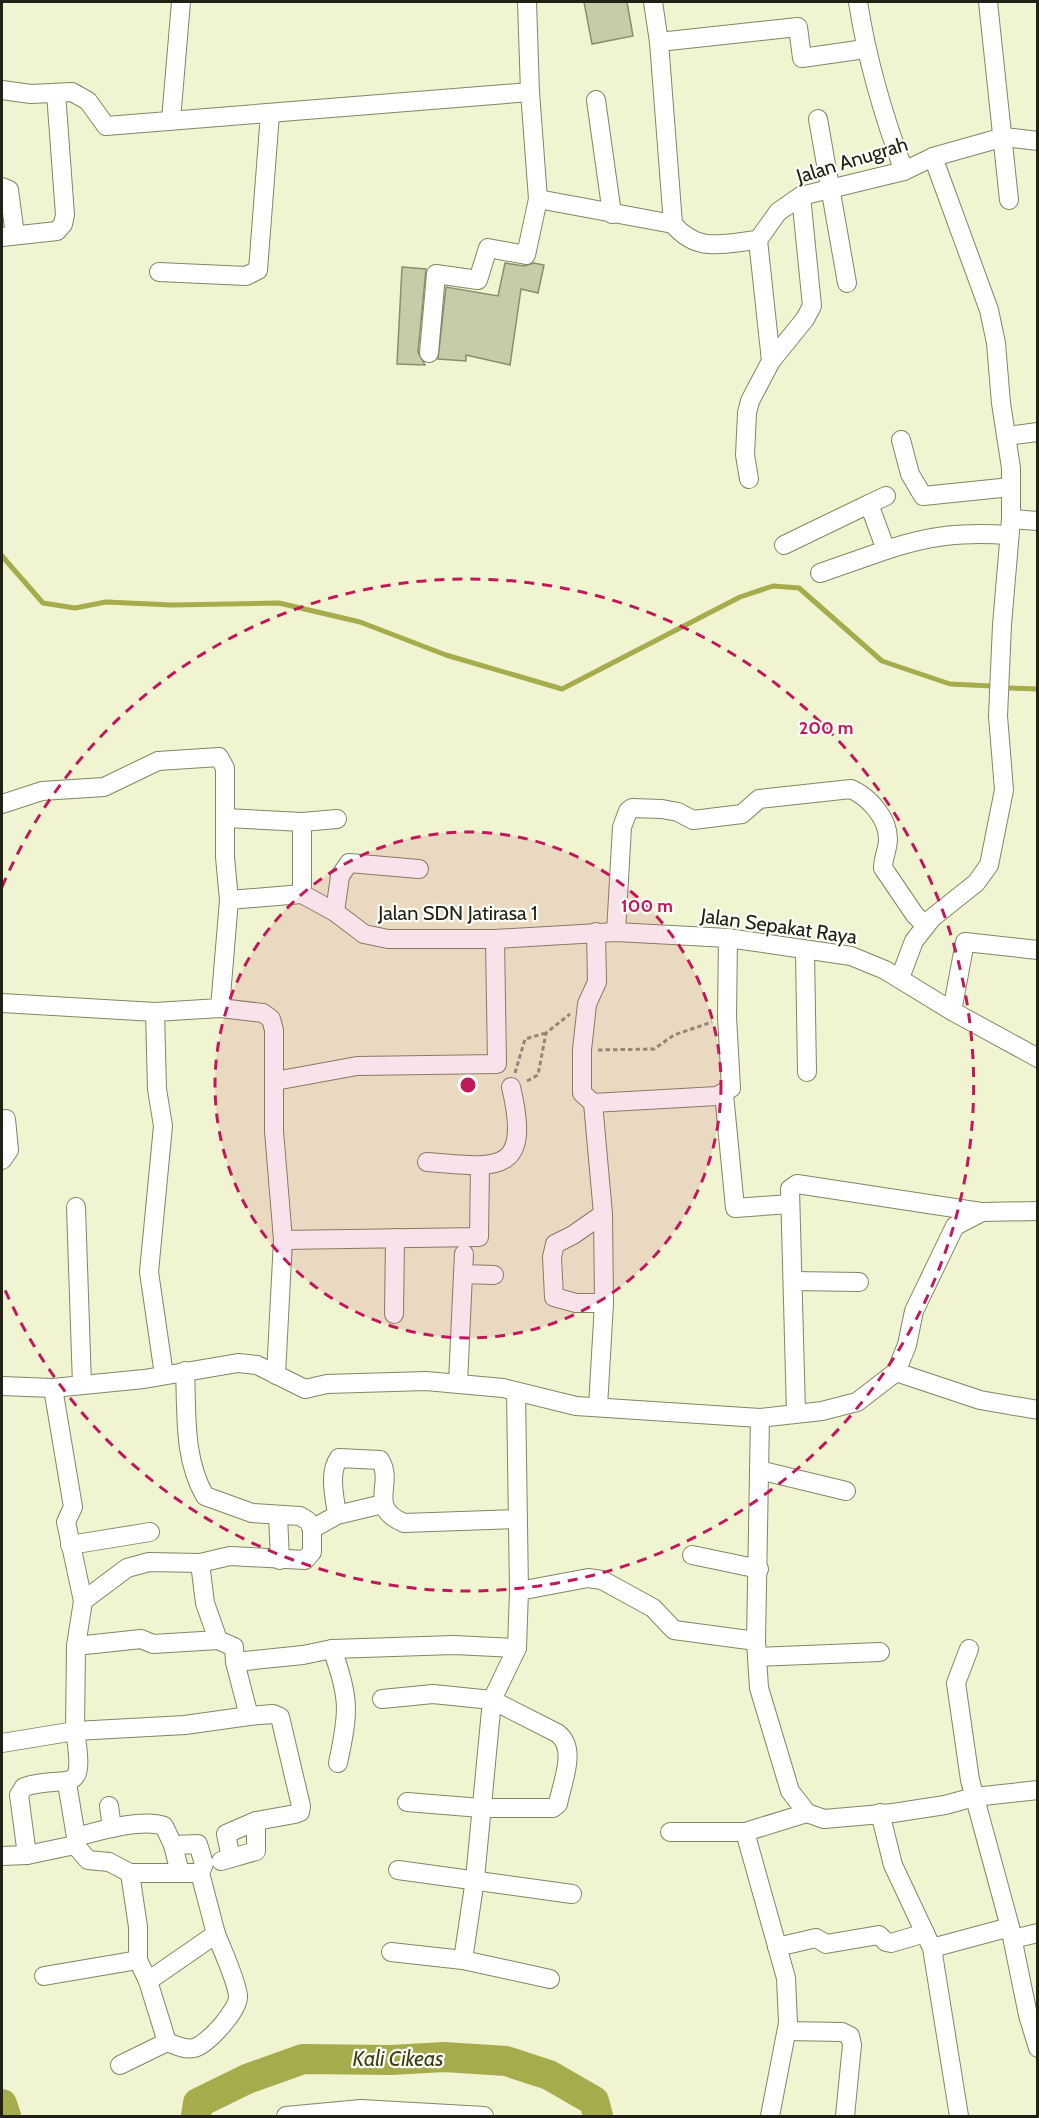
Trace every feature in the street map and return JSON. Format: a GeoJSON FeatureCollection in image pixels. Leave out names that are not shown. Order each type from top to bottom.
{"type":"FeatureCollection","features":[{"type":"Feature","properties":{"kind":"street"},"geometry":{"type":"LineString","coordinates":[[171,120],[181,2]]}},
{"type":"Feature","properties":{"kind":"street"},"geometry":{"type":"LineString","coordinates":[[429,354],[436,274],[478,280],[488,248],[526,255],[538,199],[530,92],[527,2]]}},
{"type":"Feature","properties":{"kind":"street"},"geometry":{"type":"LineString","coordinates":[[653,2],[660,42],[673,224]]}},
{"type":"Feature","properties":{"kind":"street"},"geometry":{"type":"LineString","coordinates":[[858,2],[865,48],[883,114],[904,171]]}},
{"type":"Feature","properties":{"kind":"street"},"geometry":{"type":"LineString","coordinates":[[988,2],[1009,200]]}},
{"type":"Feature","properties":{"kind":"street"},"geometry":{"type":"LineString","coordinates":[[660,42],[798,27],[802,58],[865,48]]}},
{"type":"Feature","properties":{"kind":"street"},"geometry":{"type":"LineString","coordinates":[[2,90],[31,94],[72,92],[88,101],[106,126],[530,92]]}},
{"type":"Feature","properties":{"kind":"street"},"geometry":{"type":"LineString","coordinates":[[2,187],[9,190],[8,236],[57,231],[63,224],[65,215],[56,93]]}},
{"type":"Feature","properties":{"kind":"street"},"geometry":{"type":"LineString","coordinates":[[596,100],[612,214]]}},
{"type":"Feature","properties":{"kind":"street"},"geometry":{"type":"LineString","coordinates":[[159,273],[246,276],[258,270],[270,114]]}},
{"type":"Feature","properties":{"kind":"street"},"geometry":{"type":"LineString","coordinates":[[818,119],[847,283]]}},
{"type":"Feature","properties":{"kind":"street","name":"Jalan Anugrah"},"geometry":{"type":"LineString","coordinates":[[759,240],[778,212],[801,196],[904,171],[933,157],[1004,137],[1038,141]]}},
{"type":"Feature","properties":{"kind":"street"},"geometry":{"type":"LineString","coordinates":[[900,978],[914,941],[944,907],[976,883],[989,865],[1004,790],[998,716],[1011,487],[996,343],[989,309],[933,157]]}},
{"type":"Feature","properties":{"kind":"street"},"geometry":{"type":"LineString","coordinates":[[749,478],[745,454],[747,412],[750,401],[771,361],[800,326],[812,306],[801,196]]}},
{"type":"Feature","properties":{"kind":"street"},"geometry":{"type":"LineString","coordinates":[[538,199],[673,224],[685,237],[705,245],[759,240],[771,361]]}},
{"type":"Feature","properties":{"kind":"street"},"geometry":{"type":"LineString","coordinates":[[1006,436],[1038,432]]}},
{"type":"Feature","properties":{"kind":"street"},"geometry":{"type":"LineString","coordinates":[[902,440],[910,474],[923,496],[1011,487]]}},
{"type":"Feature","properties":{"kind":"street"},"geometry":{"type":"LineString","coordinates":[[784,545],[886,496]]}},
{"type":"Feature","properties":{"kind":"street"},"geometry":{"type":"LineString","coordinates":[[869,504],[886,550]]}},
{"type":"Feature","properties":{"kind":"street"},"geometry":{"type":"LineString","coordinates":[[820,573],[924,537],[987,534],[1038,521]]}},
{"type":"Feature","properties":{"kind":"street"},"geometry":{"type":"LineString","coordinates":[[2,804],[42,791],[104,787],[158,761],[219,757],[225,768],[225,857],[229,900],[220,1008]]}},
{"type":"Feature","properties":{"kind":"street"},"geometry":{"type":"LineString","coordinates":[[616,932],[621,835],[625,816],[633,808],[662,808],[678,812],[693,820],[742,814],[759,799],[851,789],[868,801],[883,820],[888,839],[883,868],[915,915],[926,926]]}},
{"type":"Feature","properties":{"kind":"street"},"geometry":{"type":"LineString","coordinates":[[226,818],[302,822],[337,819]]}},
{"type":"Feature","properties":{"kind":"street"},"geometry":{"type":"LineString","coordinates":[[229,900],[302,894],[302,822]]}},
{"type":"Feature","properties":{"kind":"street"},"geometry":{"type":"LineString","coordinates":[[335,912],[340,876],[349,863],[419,868]]}},
{"type":"Feature","properties":{"kind":"street","name":"Jalan SDN Jatirasa 1"},"geometry":{"type":"LineString","coordinates":[[302,894],[335,912],[364,934],[388,939],[495,939],[596,932]]}},
{"type":"Feature","properties":{"kind":"street"},"geometry":{"type":"LineString","coordinates":[[596,932],[597,982],[587,1004],[582,1050],[582,1093],[593,1103],[603,1214],[604,1303],[598,1407]]}},
{"type":"Feature","properties":{"kind":"street","name":"Jalan Sepakat Raya"},"geometry":{"type":"LineString","coordinates":[[596,932],[728,938],[851,956],[900,978],[952,1011],[1038,1058]]}},
{"type":"Feature","properties":{"kind":"street"},"geometry":{"type":"LineString","coordinates":[[593,1103],[724,1094],[731,1088],[727,1017],[728,938]]}},
{"type":"Feature","properties":{"kind":"street"},"geometry":{"type":"LineString","coordinates":[[275,1081],[357,1066],[496,1064],[495,939]]}},
{"type":"Feature","properties":{"kind":"street"},"geometry":{"type":"LineString","coordinates":[[952,1011],[965,942],[1038,950]]}},
{"type":"Feature","properties":{"kind":"street"},"geometry":{"type":"LineString","coordinates":[[805,951],[807,1072]]}},
{"type":"Feature","properties":{"kind":"street"},"geometry":{"type":"LineString","coordinates":[[2,1003],[155,1012],[220,1008],[262,1013],[271,1019],[275,1081],[274,1131],[283,1240],[276,1375]]}},
{"type":"Feature","properties":{"kind":"street"},"geometry":{"type":"LineString","coordinates":[[155,1012],[158,1089],[163,1126],[149,1272],[164,1375]]}},
{"type":"Feature","properties":{"kind":"street"},"geometry":{"type":"LineString","coordinates":[[427,1162],[480,1166],[504,1162],[513,1154],[517,1143],[517,1110],[512,1087]]}},
{"type":"Feature","properties":{"kind":"street"},"geometry":{"type":"LineString","coordinates":[[724,1094],[735,1208],[790,1204]]}},
{"type":"Feature","properties":{"kind":"street"},"geometry":{"type":"LineString","coordinates":[[2,1160],[9,1150],[6,1119]]}},
{"type":"Feature","properties":{"kind":"street"},"geometry":{"type":"LineString","coordinates":[[283,1240],[479,1237],[480,1166]]}},
{"type":"Feature","properties":{"kind":"street"},"geometry":{"type":"LineString","coordinates":[[796,1413],[790,1189],[797,1184],[982,1212],[1038,1211]]}},
{"type":"Feature","properties":{"kind":"street"},"geometry":{"type":"LineString","coordinates":[[76,1207],[82,1385]]}},
{"type":"Feature","properties":{"kind":"street"},"geometry":{"type":"LineString","coordinates":[[2,1386],[53,1388],[164,1375],[238,1363],[256,1365],[305,1389],[327,1384],[392,1381],[458,1383],[516,1392],[576,1407],[760,1418],[822,1411],[857,1402],[896,1372],[907,1345],[914,1311],[956,1226],[982,1212]]}},
{"type":"Feature","properties":{"kind":"street"},"geometry":{"type":"LineString","coordinates":[[603,1214],[555,1244],[552,1257],[554,1297],[576,1303],[604,1303]]}},
{"type":"Feature","properties":{"kind":"street"},"geometry":{"type":"LineString","coordinates":[[394,1314],[395,1238]]}},
{"type":"Feature","properties":{"kind":"street"},"geometry":{"type":"LineString","coordinates":[[458,1383],[464,1254]]}},
{"type":"Feature","properties":{"kind":"street"},"geometry":{"type":"LineString","coordinates":[[463,1274],[494,1275]]}},
{"type":"Feature","properties":{"kind":"street"},"geometry":{"type":"LineString","coordinates":[[793,1281],[859,1282]]}},
{"type":"Feature","properties":{"kind":"street"},"geometry":{"type":"LineString","coordinates":[[83,1601],[127,1568],[149,1562],[200,1563],[230,1556],[305,1560],[312,1552],[312,1529],[308,1521],[300,1516],[252,1513],[205,1496],[195,1478],[190,1460],[185,1371]]}},
{"type":"Feature","properties":{"kind":"street"},"geometry":{"type":"LineString","coordinates":[[896,1372],[992,1403],[1038,1410]]}},
{"type":"Feature","properties":{"kind":"street"},"geometry":{"type":"LineString","coordinates":[[27,1855],[19,1795],[24,1787],[32,1785],[67,1783],[75,1775],[80,1765],[75,1731],[76,1646],[83,1601],[66,1522],[73,1507],[53,1388]]}},
{"type":"Feature","properties":{"kind":"street"},"geometry":{"type":"LineString","coordinates":[[463,1960],[475,1879],[492,1700],[517,1648],[519,1591],[516,1519],[516,1392]]}},
{"type":"Feature","properties":{"kind":"street"},"geometry":{"type":"LineString","coordinates":[[760,1418],[756,1649],[759,1688],[770,1734],[790,1791],[807,1813],[824,1819],[880,1814],[945,1805],[974,1797],[1038,1790]]}},
{"type":"Feature","properties":{"kind":"street"},"geometry":{"type":"LineString","coordinates":[[337,1515],[333,1487],[334,1464],[339,1458],[380,1460],[385,1467],[383,1504],[392,1518],[404,1523],[516,1519]]}},
{"type":"Feature","properties":{"kind":"street"},"geometry":{"type":"LineString","coordinates":[[759,1470],[846,1491]]}},
{"type":"Feature","properties":{"kind":"street"},"geometry":{"type":"LineString","coordinates":[[312,1529],[337,1515],[383,1504]]}},
{"type":"Feature","properties":{"kind":"street"},"geometry":{"type":"LineString","coordinates":[[278,1515],[280,1560]]}},
{"type":"Feature","properties":{"kind":"street"},"geometry":{"type":"LineString","coordinates":[[70,1545],[150,1532]]}},
{"type":"Feature","properties":{"kind":"street"},"geometry":{"type":"LineString","coordinates":[[692,1555],[759,1569]]}},
{"type":"Feature","properties":{"kind":"street"},"geometry":{"type":"LineString","coordinates":[[200,1563],[205,1603],[218,1640]]}},
{"type":"Feature","properties":{"kind":"street"},"geometry":{"type":"LineString","coordinates":[[519,1591],[588,1578],[602,1581],[653,1608],[674,1630],[756,1649],[880,1652]]}},
{"type":"Feature","properties":{"kind":"street"},"geometry":{"type":"LineString","coordinates":[[76,1646],[141,1639],[153,1644],[218,1640],[234,1647],[249,1716]]}},
{"type":"Feature","properties":{"kind":"street"},"geometry":{"type":"LineString","coordinates":[[236,1662],[303,1655],[332,1649],[454,1645],[517,1648]]}},
{"type":"Feature","properties":{"kind":"street"},"geometry":{"type":"LineString","coordinates":[[332,1649],[345,1684],[347,1720],[338,1762]]}},
{"type":"Feature","properties":{"kind":"street"},"geometry":{"type":"LineString","coordinates":[[969,1649],[956,1683],[974,1797],[1012,1933],[1028,2015],[1038,2049]]}},
{"type":"Feature","properties":{"kind":"street"},"geometry":{"type":"LineString","coordinates":[[382,1699],[433,1694],[492,1700],[557,1733],[566,1739],[569,1749],[558,1804],[546,1809],[480,1808],[406,1802]]}},
{"type":"Feature","properties":{"kind":"street"},"geometry":{"type":"LineString","coordinates":[[2,1743],[75,1731],[185,1725],[273,1714],[280,1717],[301,1806],[300,1812],[256,1821],[226,1834],[224,1838],[231,1858]]}},
{"type":"Feature","properties":{"kind":"street"},"geometry":{"type":"LineString","coordinates":[[67,1783],[75,1841],[88,1860],[109,1862],[130,1874],[180,1873],[202,1869],[256,1851],[256,1821]]}},
{"type":"Feature","properties":{"kind":"street"},"geometry":{"type":"LineString","coordinates":[[109,1806],[112,1828]]}},
{"type":"Feature","properties":{"kind":"street"},"geometry":{"type":"LineString","coordinates":[[670,1832],[745,1832],[807,1813]]}},
{"type":"Feature","properties":{"kind":"street"},"geometry":{"type":"LineString","coordinates":[[880,1814],[893,1865],[928,1940],[959,2116]]}},
{"type":"Feature","properties":{"kind":"street"},"geometry":{"type":"LineString","coordinates":[[2,1856],[27,1855],[112,1828],[154,1823],[164,1826],[173,1845],[180,1873]]}},
{"type":"Feature","properties":{"kind":"street"},"geometry":{"type":"LineString","coordinates":[[745,1832],[786,1978],[787,2031],[770,2116]]}},
{"type":"Feature","properties":{"kind":"street"},"geometry":{"type":"LineString","coordinates":[[120,2065],[167,2042],[180,2047],[194,2048],[210,2037],[233,2011],[238,1997],[216,1934],[198,1844],[173,1845]]}},
{"type":"Feature","properties":{"kind":"street"},"geometry":{"type":"LineString","coordinates":[[398,1870],[572,1894]]}},
{"type":"Feature","properties":{"kind":"street"},"geometry":{"type":"LineString","coordinates":[[130,1874],[138,1927],[138,1960],[148,1981],[167,2042]]}},
{"type":"Feature","properties":{"kind":"street"},"geometry":{"type":"LineString","coordinates":[[777,1947],[816,1938],[826,1944],[879,1935],[886,1942],[891,1942],[1038,1933]]}},
{"type":"Feature","properties":{"kind":"street"},"geometry":{"type":"LineString","coordinates":[[148,1981],[216,1934]]}},
{"type":"Feature","properties":{"kind":"street"},"geometry":{"type":"LineString","coordinates":[[391,1952],[463,1960],[549,1979]]}},
{"type":"Feature","properties":{"kind":"street"},"geometry":{"type":"LineString","coordinates":[[44,1976],[138,1960]]}},
{"type":"Feature","properties":{"kind":"street"},"geometry":{"type":"LineString","coordinates":[[787,2031],[842,2032],[850,2036],[852,2045],[845,2116]]}},
{"type":"Feature","properties":{"kind":"street"},"geometry":{"type":"LineString","coordinates":[[287,2116],[362,2113],[484,2116]]}},
{"type":"Feature","properties":{"kind":"path"},"geometry":{"type":"LineString","coordinates":[[512,1087],[524,1041],[528,1037],[546,1033],[565,1017],[587,1004]]}},
{"type":"Feature","properties":{"kind":"path"},"geometry":{"type":"LineString","coordinates":[[582,1050],[654,1048],[674,1035],[727,1017]]}},
{"type":"Feature","properties":{"kind":"path"},"geometry":{"type":"LineString","coordinates":[[512,1087],[538,1075],[546,1033]]}},
{"type":"Feature","properties":{"kind":"shaded area"},"geometry":{"type":"Polygon","coordinates":[[[607,2097],[612,2116],[584,2116],[584,2111],[594,2101],[607,2097]]]}},
{"type":"Feature","properties":{"kind":"building"},"geometry":{"type":"Polygon","coordinates":[[[584,2],[627,2],[633,36],[592,44],[584,2]]]}},
{"type":"Feature","properties":{"kind":"building"},"geometry":{"type":"Polygon","coordinates":[[[505,263],[524,266],[534,263],[544,265],[538,293],[521,289],[510,365],[466,355],[466,361],[438,359],[446,287],[498,296],[505,263]]]}},
{"type":"Feature","properties":{"kind":"building"},"geometry":{"type":"Polygon","coordinates":[[[402,267],[426,269],[418,352],[425,365],[397,364],[402,267]]]}},
{"type":"Feature","properties":{"kind":"waterway"},"geometry":{"type":"LineString","coordinates":[[2,556],[43,603],[75,608],[106,602],[172,605],[279,603],[360,622],[446,655],[562,689],[740,597],[773,586],[799,588],[882,661],[950,684],[992,686]]}},
{"type":"Feature","properties":{"kind":"waterway"},"geometry":{"type":"LineString","coordinates":[[1010,688],[1038,689]]}},
{"type":"Feature","properties":{"kind":"waterway","name":"Kali Cikeas"},"geometry":{"type":"LineString","coordinates":[[196,2116],[198,2103],[247,2079],[303,2059],[391,2060],[444,2057],[506,2061],[549,2075],[594,2101],[598,2116]]}},
{"type":"Feature","properties":{"kind":"waterway","name":"Kali Cikeas"},"geometry":{"type":"LineString","coordinates":[[2,2104],[6,2116]]}}]}
